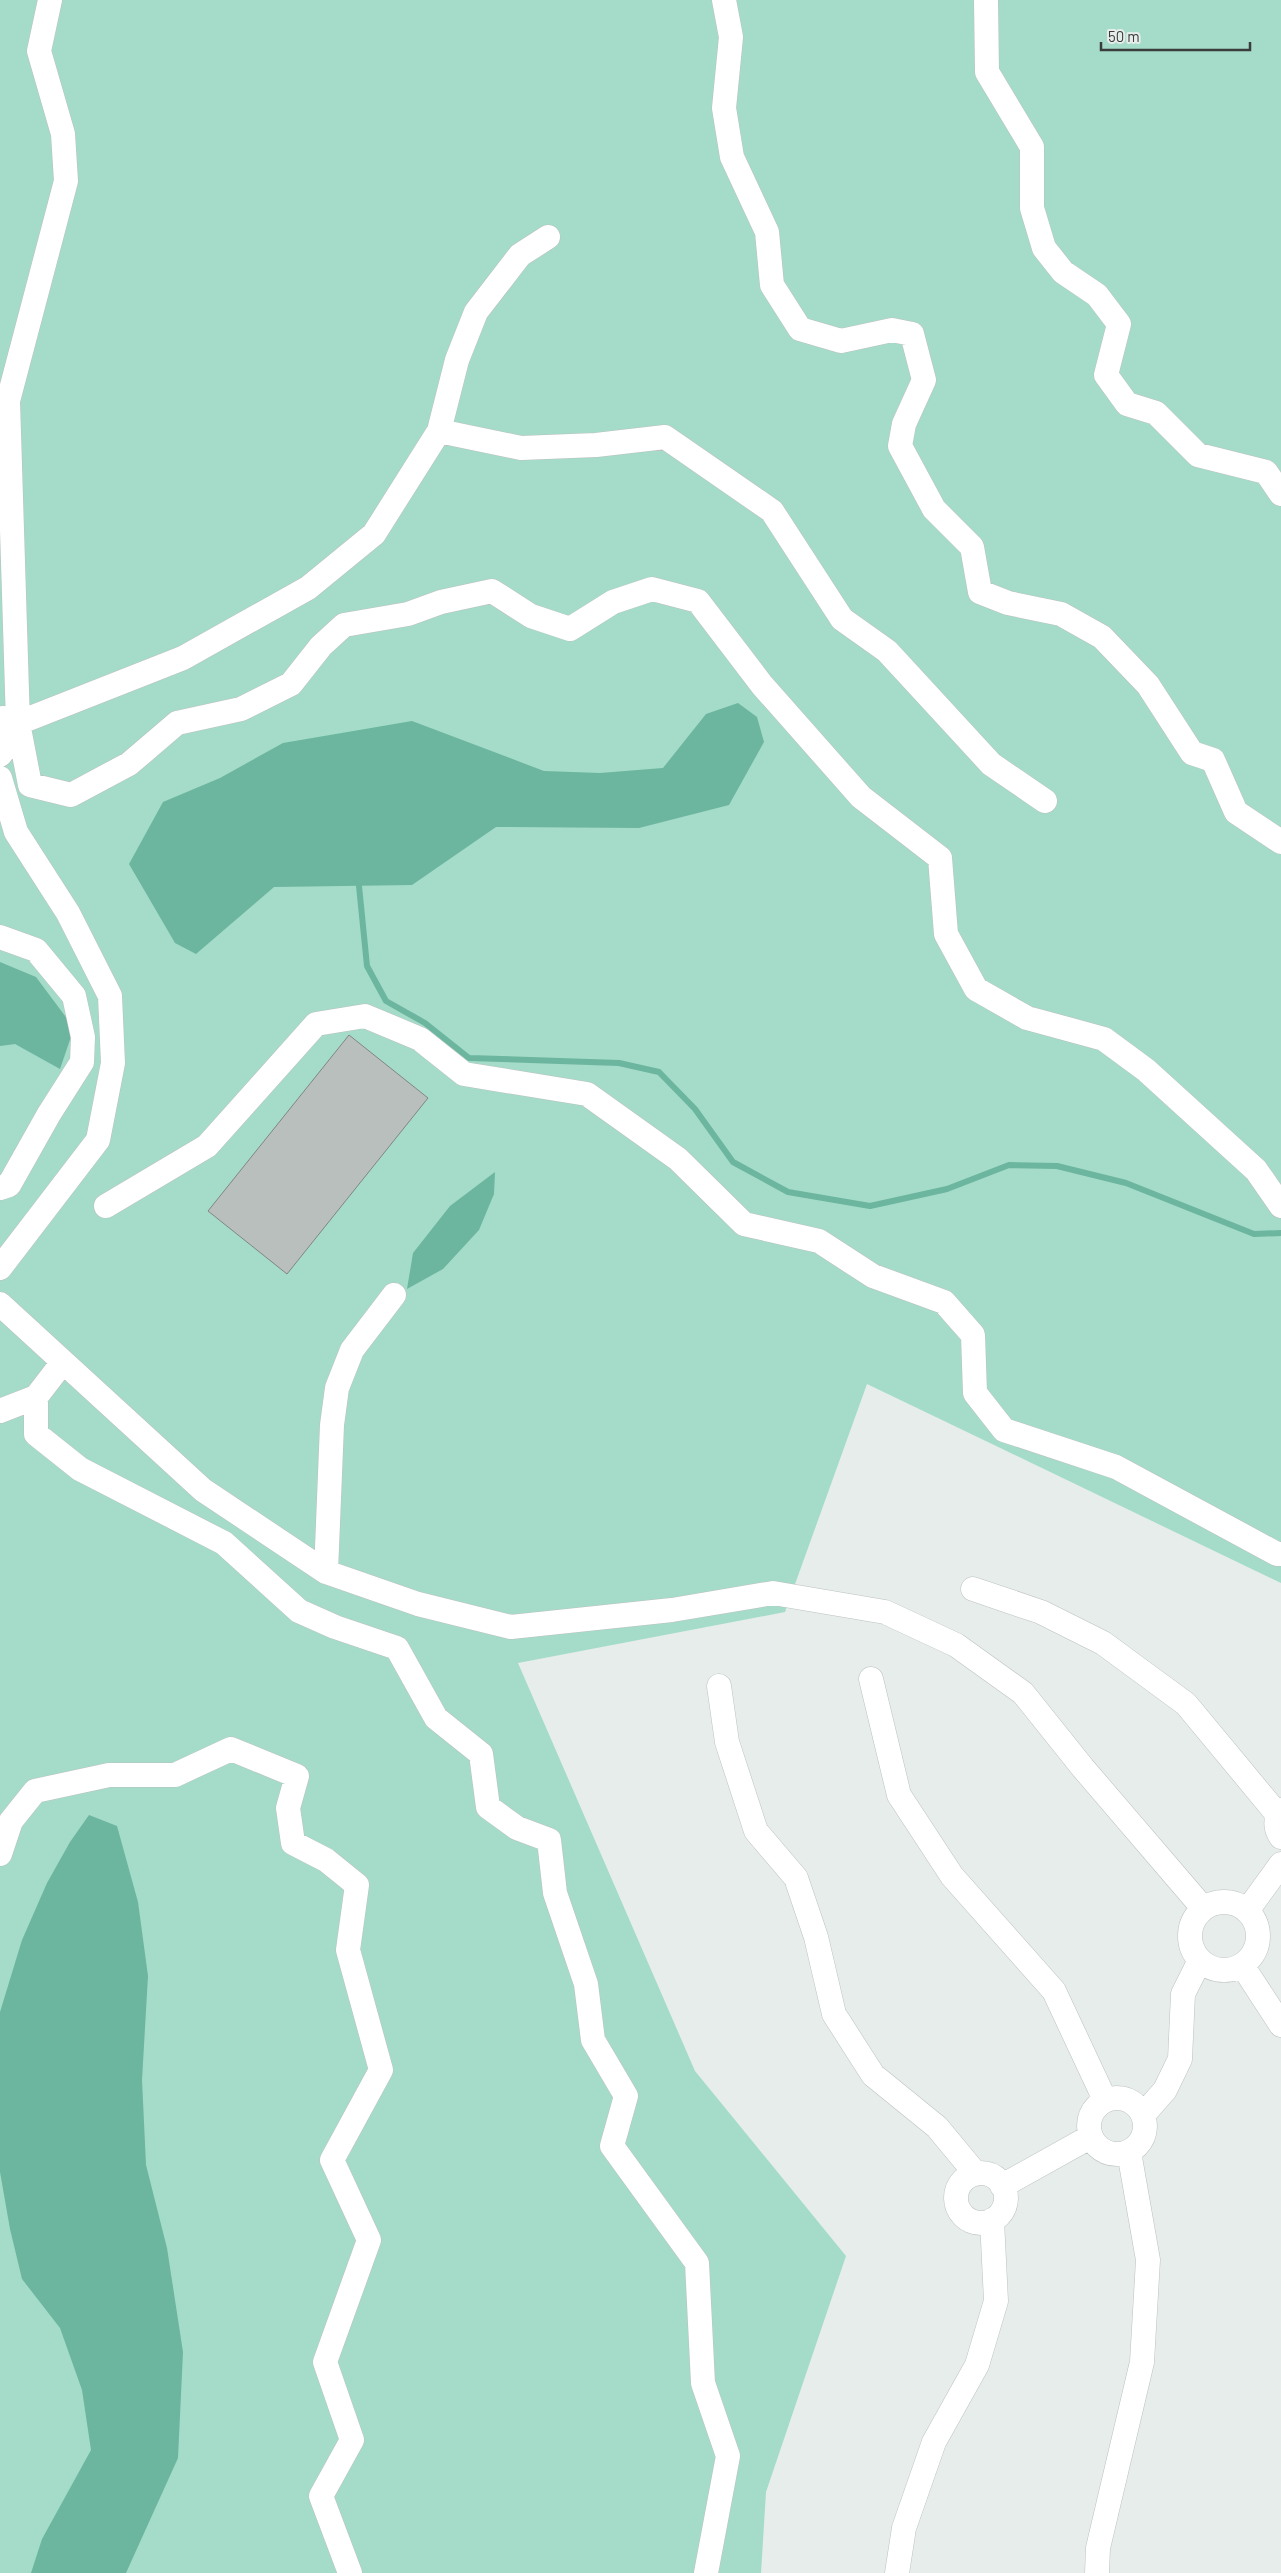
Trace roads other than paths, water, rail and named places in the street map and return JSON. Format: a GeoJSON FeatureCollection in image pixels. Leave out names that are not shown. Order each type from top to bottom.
{"type":"FeatureCollection","features":[{"type":"Feature","properties":{"kind":"street"},"geometry":{"type":"LineString","coordinates":[[0,755],[7,744],[8,721],[8,401],[66,181],[63,134],[40,51],[50,0]]}},
{"type":"Feature","properties":{"kind":"street"},"geometry":{"type":"LineString","coordinates":[[724,0],[731,37],[724,108],[732,157],[767,232],[772,285],[800,329],[841,341],[892,330],[912,334],[924,380],[904,424],[900,446],[934,509],[972,547],[980,592],[1008,603],[1061,614],[1102,637],[1148,685],[1192,753],[1213,760],[1236,812],[1281,842]]}},
{"type":"Feature","properties":{"kind":"street"},"geometry":{"type":"LineString","coordinates":[[986,0],[987,72],[1032,147],[1032,208],[1044,248],[1063,272],[1097,295],[1119,324],[1106,375],[1126,404],[1156,413],[1198,455],[1266,472],[1281,494]]}},
{"type":"Feature","properties":{"kind":"street"},"geometry":{"type":"LineString","coordinates":[[8,721],[183,658],[308,588],[374,534],[440,431],[457,360],[476,312],[520,255],[548,237]]}},
{"type":"Feature","properties":{"kind":"street"},"geometry":{"type":"LineString","coordinates":[[440,431],[521,448],[596,445],[665,437],[772,511],[842,619],[887,652],[991,764],[1045,801]]}},
{"type":"Feature","properties":{"kind":"street"},"geometry":{"type":"LineString","coordinates":[[8,721],[30,785],[71,795],[129,764],[177,723],[241,709],[291,684],[321,646],[344,625],[408,614],[441,602],[492,591],[531,616],[570,628],[612,602],[652,589],[698,602],[762,685],[862,797],[940,858],[946,934],[976,989],[1027,1018],[1104,1039],[1146,1070],[1256,1170],[1281,1206]]}},
{"type":"Feature","properties":{"kind":"street"},"geometry":{"type":"LineString","coordinates":[[0,778],[16,832],[68,913],[110,996],[113,1063],[98,1140],[0,1268]]}},
{"type":"Feature","properties":{"kind":"street"},"geometry":{"type":"LineString","coordinates":[[0,937],[36,950],[74,996],[83,1037],[82,1062],[49,1114],[9,1185],[0,1188]]}},
{"type":"Feature","properties":{"kind":"street"},"geometry":{"type":"LineString","coordinates":[[106,1206],[207,1146],[316,1024],[365,1016],[420,1039],[464,1074],[587,1094],[678,1159],[744,1224],[819,1241],[873,1276],[944,1302],[973,1335],[975,1393],[1004,1430],[1116,1467],[1277,1554],[1281,1554]]}},
{"type":"Feature","properties":{"kind":"street"},"geometry":{"type":"LineString","coordinates":[[326,1572],[332,1425],[337,1388],[352,1350],[394,1295]]}},
{"type":"Feature","properties":{"kind":"street"},"geometry":{"type":"LineString","coordinates":[[0,1304],[203,1490],[326,1572],[418,1604],[511,1627],[672,1610],[773,1593],[885,1612],[956,1645],[1023,1693],[1203,1908]]}},
{"type":"Feature","properties":{"kind":"street"},"geometry":{"type":"LineString","coordinates":[[0,1411],[36,1397],[63,1362]]}},
{"type":"Feature","properties":{"kind":"street"},"geometry":{"type":"LineString","coordinates":[[36,1397],[36,1434],[80,1469],[224,1543],[299,1611],[335,1627],[397,1648],[436,1718],[481,1754],[488,1807],[517,1828],[549,1840],[555,1893],[586,1984],[593,2040],[626,2096],[612,2146],[696,2263],[703,2383],[728,2456],[706,2573]]}},
{"type":"Feature","properties":{"kind":"street"},"geometry":{"type":"LineString","coordinates":[[973,1589],[1041,1612],[1103,1643],[1186,1704],[1280,1821]]}},
{"type":"Feature","properties":{"kind":"street"},"geometry":{"type":"LineString","coordinates":[[871,1678],[898,1795],[952,1876],[1054,1991],[1105,2100]]}},
{"type":"Feature","properties":{"kind":"street"},"geometry":{"type":"LineString","coordinates":[[719,1686],[727,1742],[756,1831],[796,1878],[816,1937],[834,2014],[873,2075],[937,2127],[976,2174]]}},
{"type":"Feature","properties":{"kind":"street"},"geometry":{"type":"LineString","coordinates":[[0,1854],[12,1821],[35,1791],[108,1775],[175,1774],[231,1748],[297,1776],[288,1808],[293,1843],[326,1860],[356,1885],[348,1950],[381,2070],[332,2160],[369,2240],[325,2362],[352,2440],[320,2496],[350,2573]]}},
{"type":"Feature","properties":{"kind":"street"},"geometry":{"type":"LineString","coordinates":[[1247,1911],[1281,1864]]}},
{"type":"Feature","properties":{"kind":"street"},"geometry":{"type":"LineString","coordinates":[[1221,1902],[1240,1906],[1247,1911],[1254,1920],[1258,1939],[1252,1954],[1242,1965],[1220,1970],[1209,1967],[1200,1960],[1193,1950],[1190,1939],[1190,1927],[1195,1917],[1203,1908],[1221,1902]]}},
{"type":"Feature","properties":{"kind":"street"},"geometry":{"type":"LineString","coordinates":[[1143,2115],[1165,2090],[1180,2058],[1183,1994],[1200,1960]]}},
{"type":"Feature","properties":{"kind":"street"},"geometry":{"type":"LineString","coordinates":[[1242,1965],[1281,2025]]}},
{"type":"Feature","properties":{"kind":"street"},"geometry":{"type":"LineString","coordinates":[[1122,2098],[1131,2102],[1143,2115],[1144,2132],[1141,2140],[1129,2152],[1120,2154],[1102,2150],[1090,2137],[1089,2120],[1092,2111],[1105,2100],[1122,2098]]}},
{"type":"Feature","properties":{"kind":"street"},"geometry":{"type":"LineString","coordinates":[[1002,2186],[1090,2137]]}},
{"type":"Feature","properties":{"kind":"street"},"geometry":{"type":"LineString","coordinates":[[1097,2573],[1098,2548],[1142,2362],[1148,2260],[1129,2152]]}},
{"type":"Feature","properties":{"kind":"street"},"geometry":{"type":"LineString","coordinates":[[976,2174],[991,2175],[1002,2186],[1005,2193],[1003,2209],[992,2220],[984,2223],[968,2219],[957,2206],[956,2198],[962,2182],[976,2174]]}},
{"type":"Feature","properties":{"kind":"street"},"geometry":{"type":"LineString","coordinates":[[898,2573],[904,2528],[934,2442],[977,2365],[996,2301],[992,2220]]}},
{"type":"Feature","properties":{"kind":"waterway"},"geometry":{"type":"LineString","coordinates":[[359,886],[367,966],[386,1001],[425,1023],[469,1058],[619,1063],[659,1072],[695,1109],[733,1162],[788,1192],[870,1206],[947,1189],[1009,1165],[1057,1166],[1126,1183],[1254,1234],[1281,1233]]}}]}
